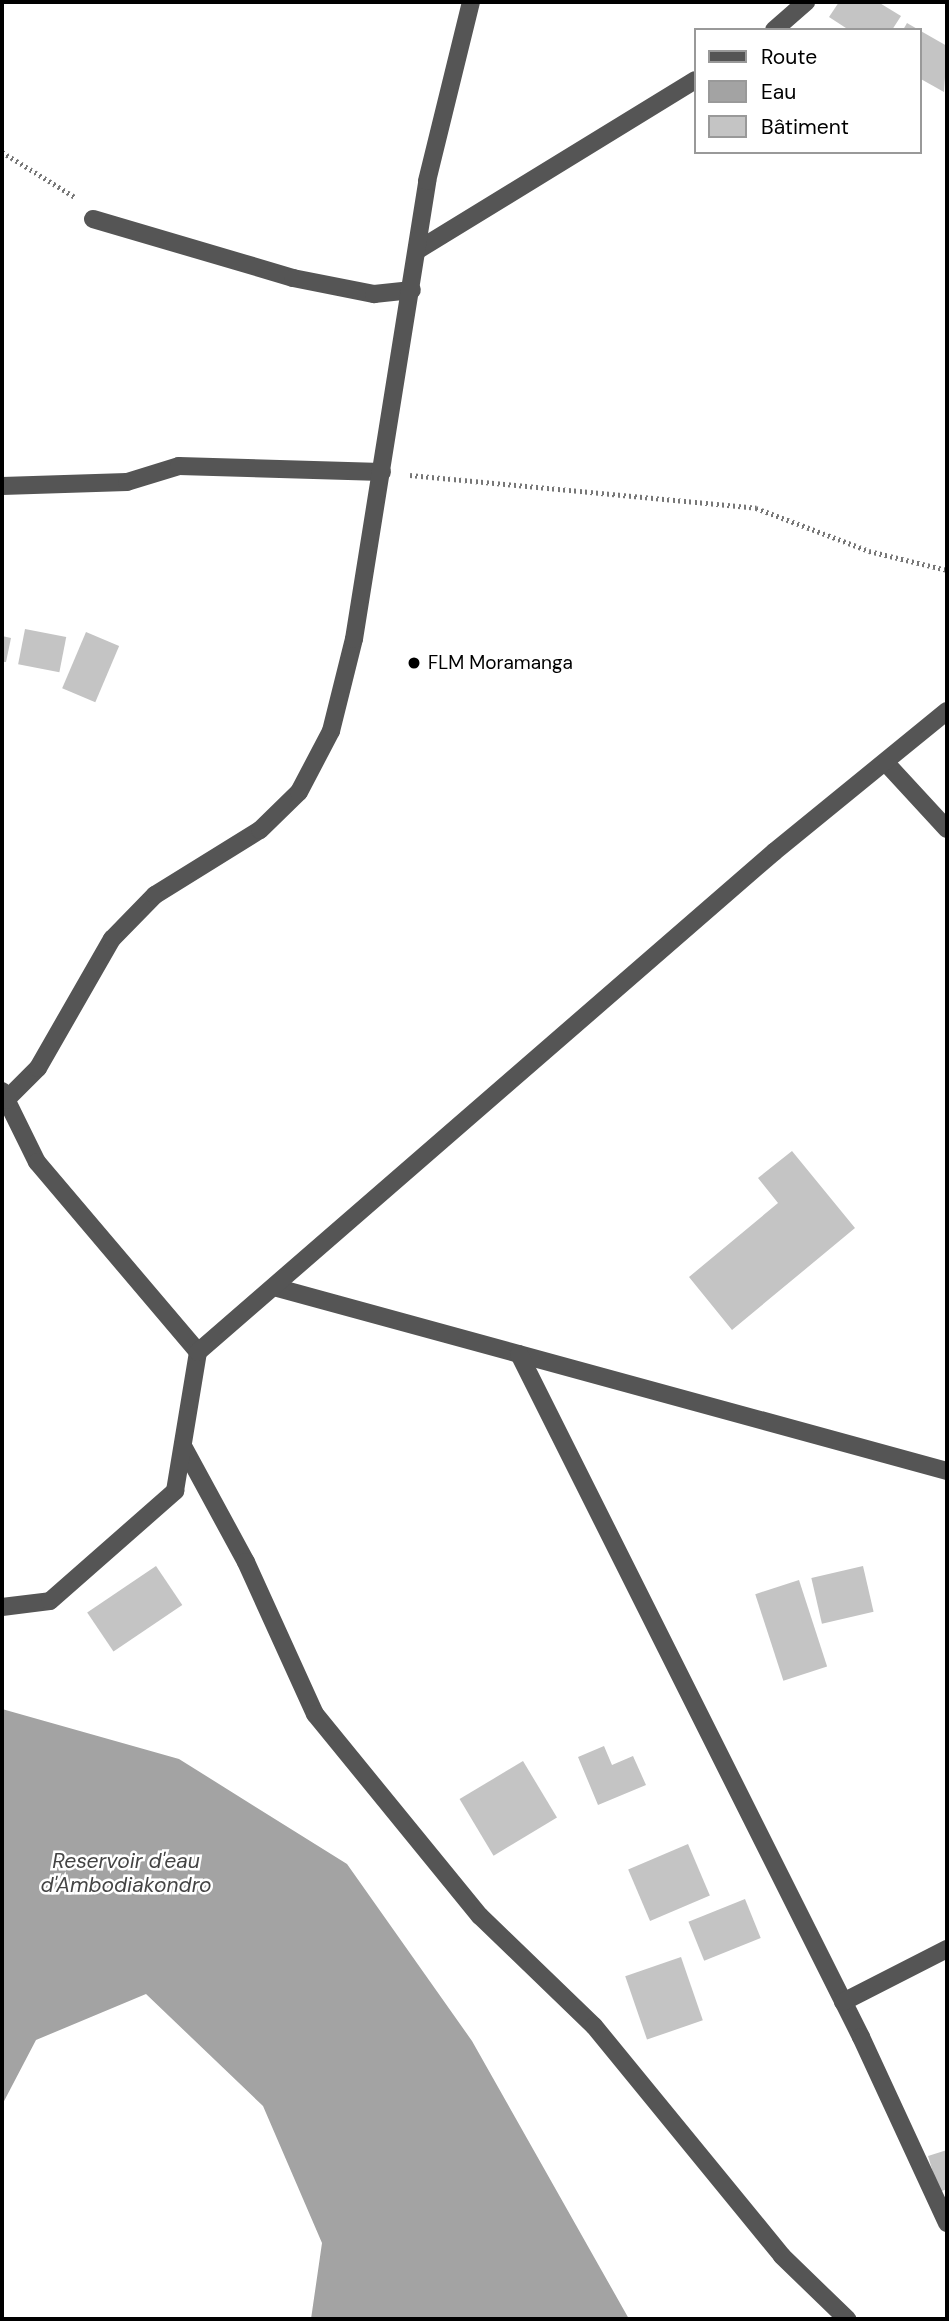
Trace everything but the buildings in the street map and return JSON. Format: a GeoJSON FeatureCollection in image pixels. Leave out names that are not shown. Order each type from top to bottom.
{"type":"FeatureCollection","features":[{"type":"Feature","properties":{"kind":"street"},"geometry":{"type":"LineString","coordinates":[[198,1352],[37,1162],[4,1096],[38,1068],[112,939],[155,895],[260,830],[299,792],[331,730],[354,639],[412,290],[427,181],[471,2]]}},
{"type":"Feature","properties":{"kind":"street"},"geometry":{"type":"LineString","coordinates":[[776,28],[806,2]]}},
{"type":"Feature","properties":{"kind":"street"},"geometry":{"type":"LineString","coordinates":[[418,250],[694,81]]}},
{"type":"Feature","properties":{"kind":"street"},"geometry":{"type":"LineString","coordinates":[[93,219],[293,278],[374,295],[412,290]]}},
{"type":"Feature","properties":{"kind":"street"},"geometry":{"type":"LineString","coordinates":[[2,486],[127,482],[179,466],[382,472]]}},
{"type":"Feature","properties":{"kind":"street"},"geometry":{"type":"LineString","coordinates":[[2,1607],[50,1601],[175,1491],[198,1352],[763,861],[947,711]]}},
{"type":"Feature","properties":{"kind":"street"},"geometry":{"type":"LineString","coordinates":[[886,763],[947,829]]}},
{"type":"Feature","properties":{"kind":"street"},"geometry":{"type":"LineString","coordinates":[[274,1287],[947,1471]]}},
{"type":"Feature","properties":{"kind":"street"},"geometry":{"type":"LineString","coordinates":[[519,1354],[843,2002],[947,2223]]}},
{"type":"Feature","properties":{"kind":"street"},"geometry":{"type":"LineString","coordinates":[[183,1446],[246,1562],[315,1714],[480,1916],[594,2026],[782,2256],[847,2319]]}},
{"type":"Feature","properties":{"kind":"street"},"geometry":{"type":"LineString","coordinates":[[843,2002],[947,1950]]}},
{"type":"Feature","properties":{"kind":"path"},"geometry":{"type":"LineString","coordinates":[[2,152],[70,191],[93,219]]}},
{"type":"Feature","properties":{"kind":"path"},"geometry":{"type":"LineString","coordinates":[[382,472],[756,508],[869,551],[947,570]]}},
{"type":"Feature","properties":{"kind":"water","name":"Reservoir d'eau d'Ambodiakondro"},"geometry":{"type":"Polygon","coordinates":[[[2,1709],[179,1759],[347,1864],[472,2041],[629,2319],[311,2319],[322,2243],[263,2106],[146,1994],[36,2040],[2,2105],[2,1709]]]}},
{"type":"Feature","properties":{"kind":"place","name":"FLM Moramanga"},"geometry":{"type":"Point","coordinates":[414,663]}}]}
